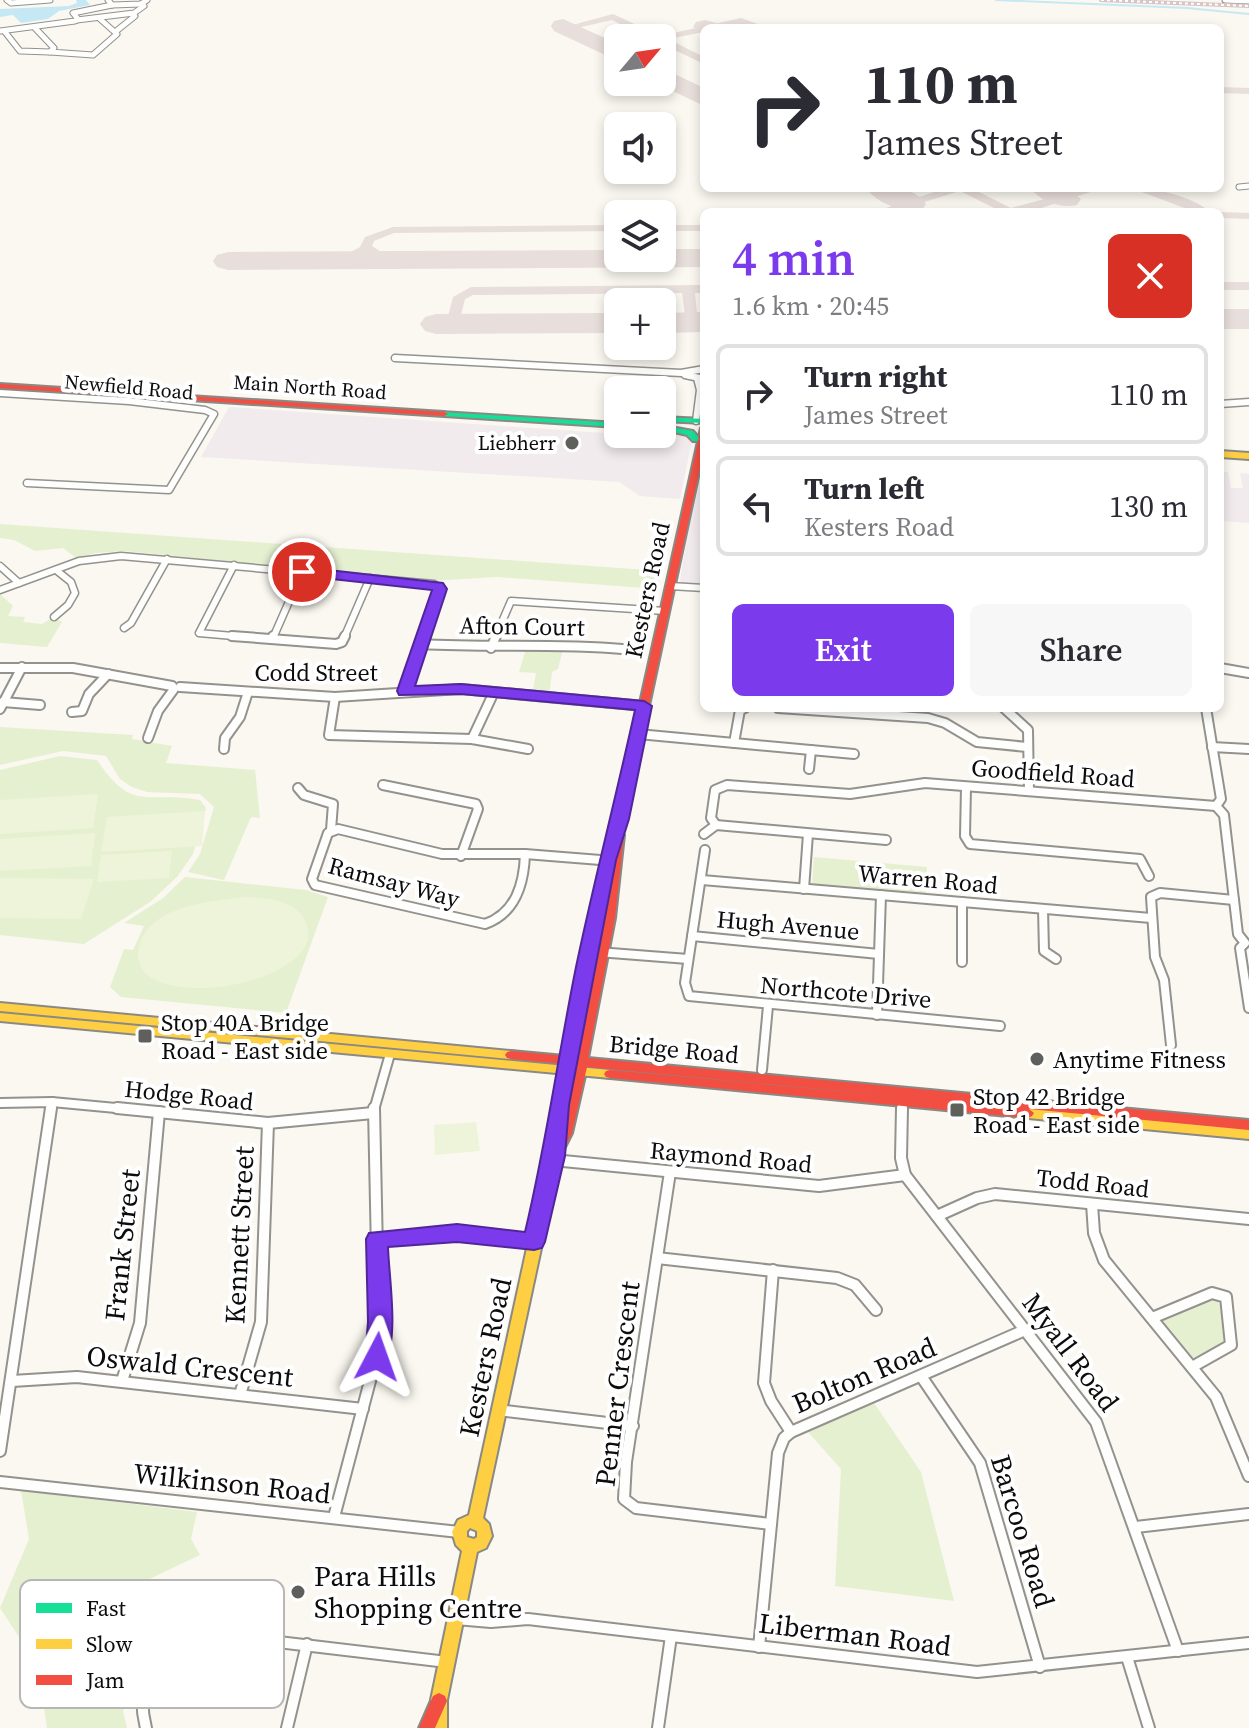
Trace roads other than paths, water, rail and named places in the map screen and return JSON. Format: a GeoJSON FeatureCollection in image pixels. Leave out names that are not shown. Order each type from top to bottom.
{"type":"FeatureCollection","features":[{"type":"Feature","properties":{"kind":"main road","name":"Main North Road"},"geometry":{"type":"LineString","coordinates":[[0,379],[604,415]]}},
{"type":"Feature","properties":{"kind":"main road","name":"Main North Road"},"geometry":{"type":"LineString","coordinates":[[0,386],[604,424]]}},
{"type":"Feature","properties":{"kind":"main road"},"geometry":{"type":"LineString","coordinates":[[676,425],[700,429]]}},
{"type":"Feature","properties":{"kind":"main road"},"geometry":{"type":"LineString","coordinates":[[676,428],[687,432],[700,429]]}},
{"type":"Feature","properties":{"kind":"main road","name":"Kesters Road"},"geometry":{"type":"LineString","coordinates":[[475,1522],[554,1158],[554,1136],[573,1066],[589,952],[612,861],[700,435]]}},
{"type":"Feature","properties":{"kind":"main road"},"geometry":{"type":"LineString","coordinates":[[1224,454],[1249,456]]}},
{"type":"Feature","properties":{"kind":"main road"},"geometry":{"type":"LineString","coordinates":[[1224,463],[1249,464]]}},
{"type":"Feature","properties":{"kind":"main road","name":"Kesters Road"},"geometry":{"type":"LineString","coordinates":[[573,1066],[584,1045],[603,952],[612,861]]}},
{"type":"Feature","properties":{"kind":"main road","name":"Bridge Road"},"geometry":{"type":"LineString","coordinates":[[0,1007],[105,1022]]}},
{"type":"Feature","properties":{"kind":"main road","name":"Bridge Road"},"geometry":{"type":"LineString","coordinates":[[0,1017],[105,1022],[902,1097],[1249,1125]]}},
{"type":"Feature","properties":{"kind":"main road"},"geometry":{"type":"LineString","coordinates":[[584,1045],[601,1064]]}},
{"type":"Feature","properties":{"kind":"main road","name":"Bridge Road"},"geometry":{"type":"LineString","coordinates":[[573,1066],[601,1064],[1249,1134]]}},
{"type":"Feature","properties":{"kind":"main road"},"geometry":{"type":"LineString","coordinates":[[475,1522],[483,1526],[485,1535],[481,1542],[471,1545],[462,1541],[459,1532],[466,1523],[475,1522]]}},
{"type":"Feature","properties":{"kind":"main road"},"geometry":{"type":"LineString","coordinates":[[427,1728],[439,1700],[471,1545]]}},
{"type":"Feature","properties":{"kind":"main road"},"geometry":{"type":"LineString","coordinates":[[439,1700],[439,1728]]}},
{"type":"Feature","properties":{"kind":"street"},"geometry":{"type":"LineString","coordinates":[[3,0],[11,3],[50,0]]}},
{"type":"Feature","properties":{"kind":"street"},"geometry":{"type":"LineString","coordinates":[[1225,0],[1249,1]]}},
{"type":"Feature","properties":{"kind":"street"},"geometry":{"type":"LineString","coordinates":[[77,20],[74,12],[110,2],[144,2],[143,7],[132,14],[3,32],[21,51],[93,55]]}},
{"type":"Feature","properties":{"kind":"street"},"geometry":{"type":"LineString","coordinates":[[88,63],[117,34],[115,32],[133,18],[132,14]]}},
{"type":"Feature","properties":{"kind":"street"},"geometry":{"type":"LineString","coordinates":[[100,19],[115,32]]}},
{"type":"Feature","properties":{"kind":"street"},"geometry":{"type":"LineString","coordinates":[[35,28],[54,48],[50,52]]}},
{"type":"Feature","properties":{"kind":"street"},"geometry":{"type":"LineString","coordinates":[[0,41],[9,40]]}},
{"type":"Feature","properties":{"kind":"street"},"geometry":{"type":"LineString","coordinates":[[1239,187],[1249,186]]}},
{"type":"Feature","properties":{"kind":"street"},"geometry":{"type":"LineString","coordinates":[[395,358],[661,371],[698,377]]}},
{"type":"Feature","properties":{"kind":"street","name":"Newfield Road"},"geometry":{"type":"LineString","coordinates":[[0,393],[129,401],[205,410],[214,414],[169,490],[27,483]]}},
{"type":"Feature","properties":{"kind":"street"},"geometry":{"type":"LineString","coordinates":[[1224,404],[1249,402]]}},
{"type":"Feature","properties":{"kind":"street"},"geometry":{"type":"LineString","coordinates":[[0,590],[99,557],[167,559],[438,586],[405,691]]}},
{"type":"Feature","properties":{"kind":"street"},"geometry":{"type":"LineString","coordinates":[[124,628],[131,623],[167,559]]}},
{"type":"Feature","properties":{"kind":"street"},"geometry":{"type":"LineString","coordinates":[[234,565],[199,633],[342,642],[370,578]]}},
{"type":"Feature","properties":{"kind":"street"},"geometry":{"type":"LineString","coordinates":[[0,566],[19,583]]}},
{"type":"Feature","properties":{"kind":"street"},"geometry":{"type":"LineString","coordinates":[[54,617],[68,605],[75,593],[71,582],[56,570]]}},
{"type":"Feature","properties":{"kind":"street"},"geometry":{"type":"LineString","coordinates":[[272,639],[302,572]]}},
{"type":"Feature","properties":{"kind":"street"},"geometry":{"type":"LineString","coordinates":[[670,586],[700,588]]}},
{"type":"Feature","properties":{"kind":"street"},"geometry":{"type":"LineString","coordinates":[[491,648],[511,601],[665,611]]}},
{"type":"Feature","properties":{"kind":"street","name":"Afton Court"},"geometry":{"type":"LineString","coordinates":[[421,644],[491,648],[561,644],[622,649]]}},
{"type":"Feature","properties":{"kind":"street"},"geometry":{"type":"LineString","coordinates":[[22,667],[2,705],[40,705]]}},
{"type":"Feature","properties":{"kind":"street","name":"Codd Street"},"geometry":{"type":"LineString","coordinates":[[0,668],[73,668],[175,687],[248,692],[335,697],[461,689],[644,706]]}},
{"type":"Feature","properties":{"kind":"street"},"geometry":{"type":"LineString","coordinates":[[1224,669],[1249,673]]}},
{"type":"Feature","properties":{"kind":"street"},"geometry":{"type":"LineString","coordinates":[[72,712],[82,711],[89,694],[108,674]]}},
{"type":"Feature","properties":{"kind":"street"},"geometry":{"type":"LineString","coordinates":[[148,738],[158,711],[175,687]]}},
{"type":"Feature","properties":{"kind":"street"},"geometry":{"type":"LineString","coordinates":[[224,749],[225,738],[240,717],[248,692]]}},
{"type":"Feature","properties":{"kind":"street"},"geometry":{"type":"LineString","coordinates":[[472,739],[494,692]]}},
{"type":"Feature","properties":{"kind":"street"},"geometry":{"type":"LineString","coordinates":[[335,697],[329,735],[472,739],[528,749]]}},
{"type":"Feature","properties":{"kind":"street"},"geometry":{"type":"LineString","coordinates":[[734,743],[740,712]]}},
{"type":"Feature","properties":{"kind":"street"},"geometry":{"type":"LineString","coordinates":[[868,712],[928,718],[945,723],[977,742],[1027,747]]}},
{"type":"Feature","properties":{"kind":"street"},"geometry":{"type":"LineString","coordinates":[[1005,712],[1028,730],[1029,791]]}},
{"type":"Feature","properties":{"kind":"street"},"geometry":{"type":"LineString","coordinates":[[1207,712],[1221,799],[1216,806],[1224,815],[1238,934],[1247,943],[1240,948],[1249,1008]]}},
{"type":"Feature","properties":{"kind":"street"},"geometry":{"type":"LineString","coordinates":[[638,734],[854,754]]}},
{"type":"Feature","properties":{"kind":"street"},"geometry":{"type":"LineString","coordinates":[[1212,747],[1249,749]]}},
{"type":"Feature","properties":{"kind":"street"},"geometry":{"type":"LineString","coordinates":[[809,769],[811,750]]}},
{"type":"Feature","properties":{"kind":"street","name":"Goodfield Road"},"geometry":{"type":"LineString","coordinates":[[716,825],[711,818],[715,790],[721,785],[850,794],[925,783],[1216,806]]}},
{"type":"Feature","properties":{"kind":"street"},"geometry":{"type":"LineString","coordinates":[[383,785],[476,804],[478,809],[461,856]]}},
{"type":"Feature","properties":{"kind":"street"},"geometry":{"type":"LineString","coordinates":[[966,787],[965,836],[970,844],[1140,859],[1149,876]]}},
{"type":"Feature","properties":{"kind":"street"},"geometry":{"type":"LineString","coordinates":[[298,788],[304,795],[333,804],[331,830]]}},
{"type":"Feature","properties":{"kind":"street"},"geometry":{"type":"LineString","coordinates":[[887,789],[895,797]]}},
{"type":"Feature","properties":{"kind":"street"},"geometry":{"type":"LineString","coordinates":[[704,834],[716,825],[888,840]]}},
{"type":"Feature","properties":{"kind":"street","name":"Ramsay Way"},"geometry":{"type":"LineString","coordinates":[[525,854],[512,909],[500,920],[478,924],[315,885],[312,879],[331,830],[347,830],[461,856],[525,854],[612,861]]}},
{"type":"Feature","properties":{"kind":"street"},"geometry":{"type":"LineString","coordinates":[[804,889],[808,834]]}},
{"type":"Feature","properties":{"kind":"street"},"geometry":{"type":"LineString","coordinates":[[679,1002],[689,996],[684,989],[705,850]]}},
{"type":"Feature","properties":{"kind":"street","name":"Warren Road"},"geometry":{"type":"LineString","coordinates":[[702,880],[1151,918]]}},
{"type":"Feature","properties":{"kind":"street"},"geometry":{"type":"LineString","coordinates":[[877,1015],[881,895]]}},
{"type":"Feature","properties":{"kind":"street"},"geometry":{"type":"LineString","coordinates":[[1171,1045],[1165,987],[1155,957],[1150,901],[1153,895],[1234,900]]}},
{"type":"Feature","properties":{"kind":"street"},"geometry":{"type":"LineString","coordinates":[[962,902],[962,962]]}},
{"type":"Feature","properties":{"kind":"street"},"geometry":{"type":"LineString","coordinates":[[1043,909],[1044,951],[1056,959]]}},
{"type":"Feature","properties":{"kind":"street","name":"Hugh Avenue"},"geometry":{"type":"LineString","coordinates":[[692,936],[879,954]]}},
{"type":"Feature","properties":{"kind":"street"},"geometry":{"type":"LineString","coordinates":[[589,952],[688,959]]}},
{"type":"Feature","properties":{"kind":"street","name":"Northcote Drive"},"geometry":{"type":"LineString","coordinates":[[689,996],[1000,1026]]}},
{"type":"Feature","properties":{"kind":"street"},"geometry":{"type":"LineString","coordinates":[[762,1070],[768,1006]]}},
{"type":"Feature","properties":{"kind":"street"},"geometry":{"type":"LineString","coordinates":[[334,1517],[379,1338],[373,1113],[392,1049]]}},
{"type":"Feature","properties":{"kind":"street"},"geometry":{"type":"LineString","coordinates":[[902,1097],[901,1158],[905,1175]]}},
{"type":"Feature","properties":{"kind":"street"},"geometry":{"type":"LineString","coordinates":[[0,1451],[52,1102]]}},
{"type":"Feature","properties":{"kind":"street","name":"Hodge Road"},"geometry":{"type":"LineString","coordinates":[[0,1103],[52,1102],[268,1123],[373,1113]]}},
{"type":"Feature","properties":{"kind":"street","name":"Frank Street"},"geometry":{"type":"LineString","coordinates":[[122,1381],[140,1323],[159,1112]]}},
{"type":"Feature","properties":{"kind":"street","name":"Kennett Street"},"geometry":{"type":"LineString","coordinates":[[240,1395],[261,1322],[268,1123]]}},
{"type":"Feature","properties":{"kind":"street","name":"Raymond Road"},"geometry":{"type":"LineString","coordinates":[[554,1158],[827,1186],[905,1175]]}},
{"type":"Feature","properties":{"kind":"street","name":"Penner Crescent"},"geometry":{"type":"LineString","coordinates":[[670,1172],[623,1493],[628,1504],[771,1524]]}},
{"type":"Feature","properties":{"kind":"street","name":"Myall Road"},"geometry":{"type":"LineString","coordinates":[[905,1175],[1096,1422],[1178,1651]]}},
{"type":"Feature","properties":{"kind":"street","name":"Todd Road"},"geometry":{"type":"LineString","coordinates":[[937,1216],[992,1194],[1249,1219]]}},
{"type":"Feature","properties":{"kind":"street"},"geometry":{"type":"LineString","coordinates":[[1092,1204],[1094,1233],[1102,1256],[1219,1402],[1249,1476]]}},
{"type":"Feature","properties":{"kind":"street"},"geometry":{"type":"LineString","coordinates":[[377,1239],[457,1233],[534,1242]]}},
{"type":"Feature","properties":{"kind":"street"},"geometry":{"type":"LineString","coordinates":[[657,1258],[848,1281],[876,1310]]}},
{"type":"Feature","properties":{"kind":"street"},"geometry":{"type":"LineString","coordinates":[[773,1270],[764,1383],[771,1401],[791,1432]]}},
{"type":"Feature","properties":{"kind":"street"},"geometry":{"type":"LineString","coordinates":[[1152,1318],[1212,1293],[1226,1297],[1231,1345],[1192,1367]]}},
{"type":"Feature","properties":{"kind":"street","name":"Bolton Road"},"geometry":{"type":"LineString","coordinates":[[759,1647],[779,1448],[791,1432],[1025,1330]]}},
{"type":"Feature","properties":{"kind":"street","name":"Barcoo Road"},"geometry":{"type":"LineString","coordinates":[[921,1376],[980,1463],[1040,1667]]}},
{"type":"Feature","properties":{"kind":"street","name":"Oswald Crescent"},"geometry":{"type":"LineString","coordinates":[[12,1381],[69,1377],[122,1381],[363,1409]]}},
{"type":"Feature","properties":{"kind":"street"},"geometry":{"type":"LineString","coordinates":[[498,1410],[633,1426]]}},
{"type":"Feature","properties":{"kind":"street","name":"Wilkinson Road"},"geometry":{"type":"LineString","coordinates":[[0,1482],[459,1532]]}},
{"type":"Feature","properties":{"kind":"street"},"geometry":{"type":"LineString","coordinates":[[1136,1527],[1249,1514]]}},
{"type":"Feature","properties":{"kind":"street","name":"Liberman Road"},"geometry":{"type":"LineString","coordinates":[[456,1619],[495,1622],[523,1618],[972,1672],[1249,1643]]}},
{"type":"Feature","properties":{"kind":"street"},"geometry":{"type":"LineString","coordinates":[[658,1728],[671,1636]]}},
{"type":"Feature","properties":{"kind":"street"},"geometry":{"type":"LineString","coordinates":[[284,1641],[447,1662]]}},
{"type":"Feature","properties":{"kind":"street"},"geometry":{"type":"LineString","coordinates":[[287,1728],[307,1644]]}},
{"type":"Feature","properties":{"kind":"street"},"geometry":{"type":"LineString","coordinates":[[1127,1657],[1149,1728]]}},
{"type":"Feature","properties":{"kind":"street"},"geometry":{"type":"LineString","coordinates":[[143,1708],[146,1728]]}},
{"type":"Feature","properties":{"kind":"water"},"geometry":{"type":"Polygon","coordinates":[[[76,0],[86,0],[90,5],[59,11],[48,19],[21,23],[13,15],[0,17],[0,9],[69,6],[77,3],[76,0]]]}},
{"type":"Feature","properties":{"kind":"waterway"},"geometry":{"type":"LineString","coordinates":[[996,0],[1187,8],[1249,14]]}},
{"type":"Feature","properties":{"kind":"railway"},"geometry":{"type":"LineString","coordinates":[[1101,0],[1249,6]]}},
{"type":"Feature","properties":{"kind":"place","name":"Liebherr"},"geometry":{"type":"Point","coordinates":[572,443]}},
{"type":"Feature","properties":{"kind":"place","name":"Stop 40A Bridge Road - East side"},"geometry":{"type":"Point","coordinates":[145,1036]}},
{"type":"Feature","properties":{"kind":"place","name":"Anytime Fitness"},"geometry":{"type":"Point","coordinates":[1037,1059]}},
{"type":"Feature","properties":{"kind":"place","name":"Stop 42 Bridge Road - East side"},"geometry":{"type":"Point","coordinates":[957,1110]}},
{"type":"Feature","properties":{"kind":"place","name":"Para Hills Shopping Centre"},"geometry":{"type":"Point","coordinates":[298,1592]}}]}
